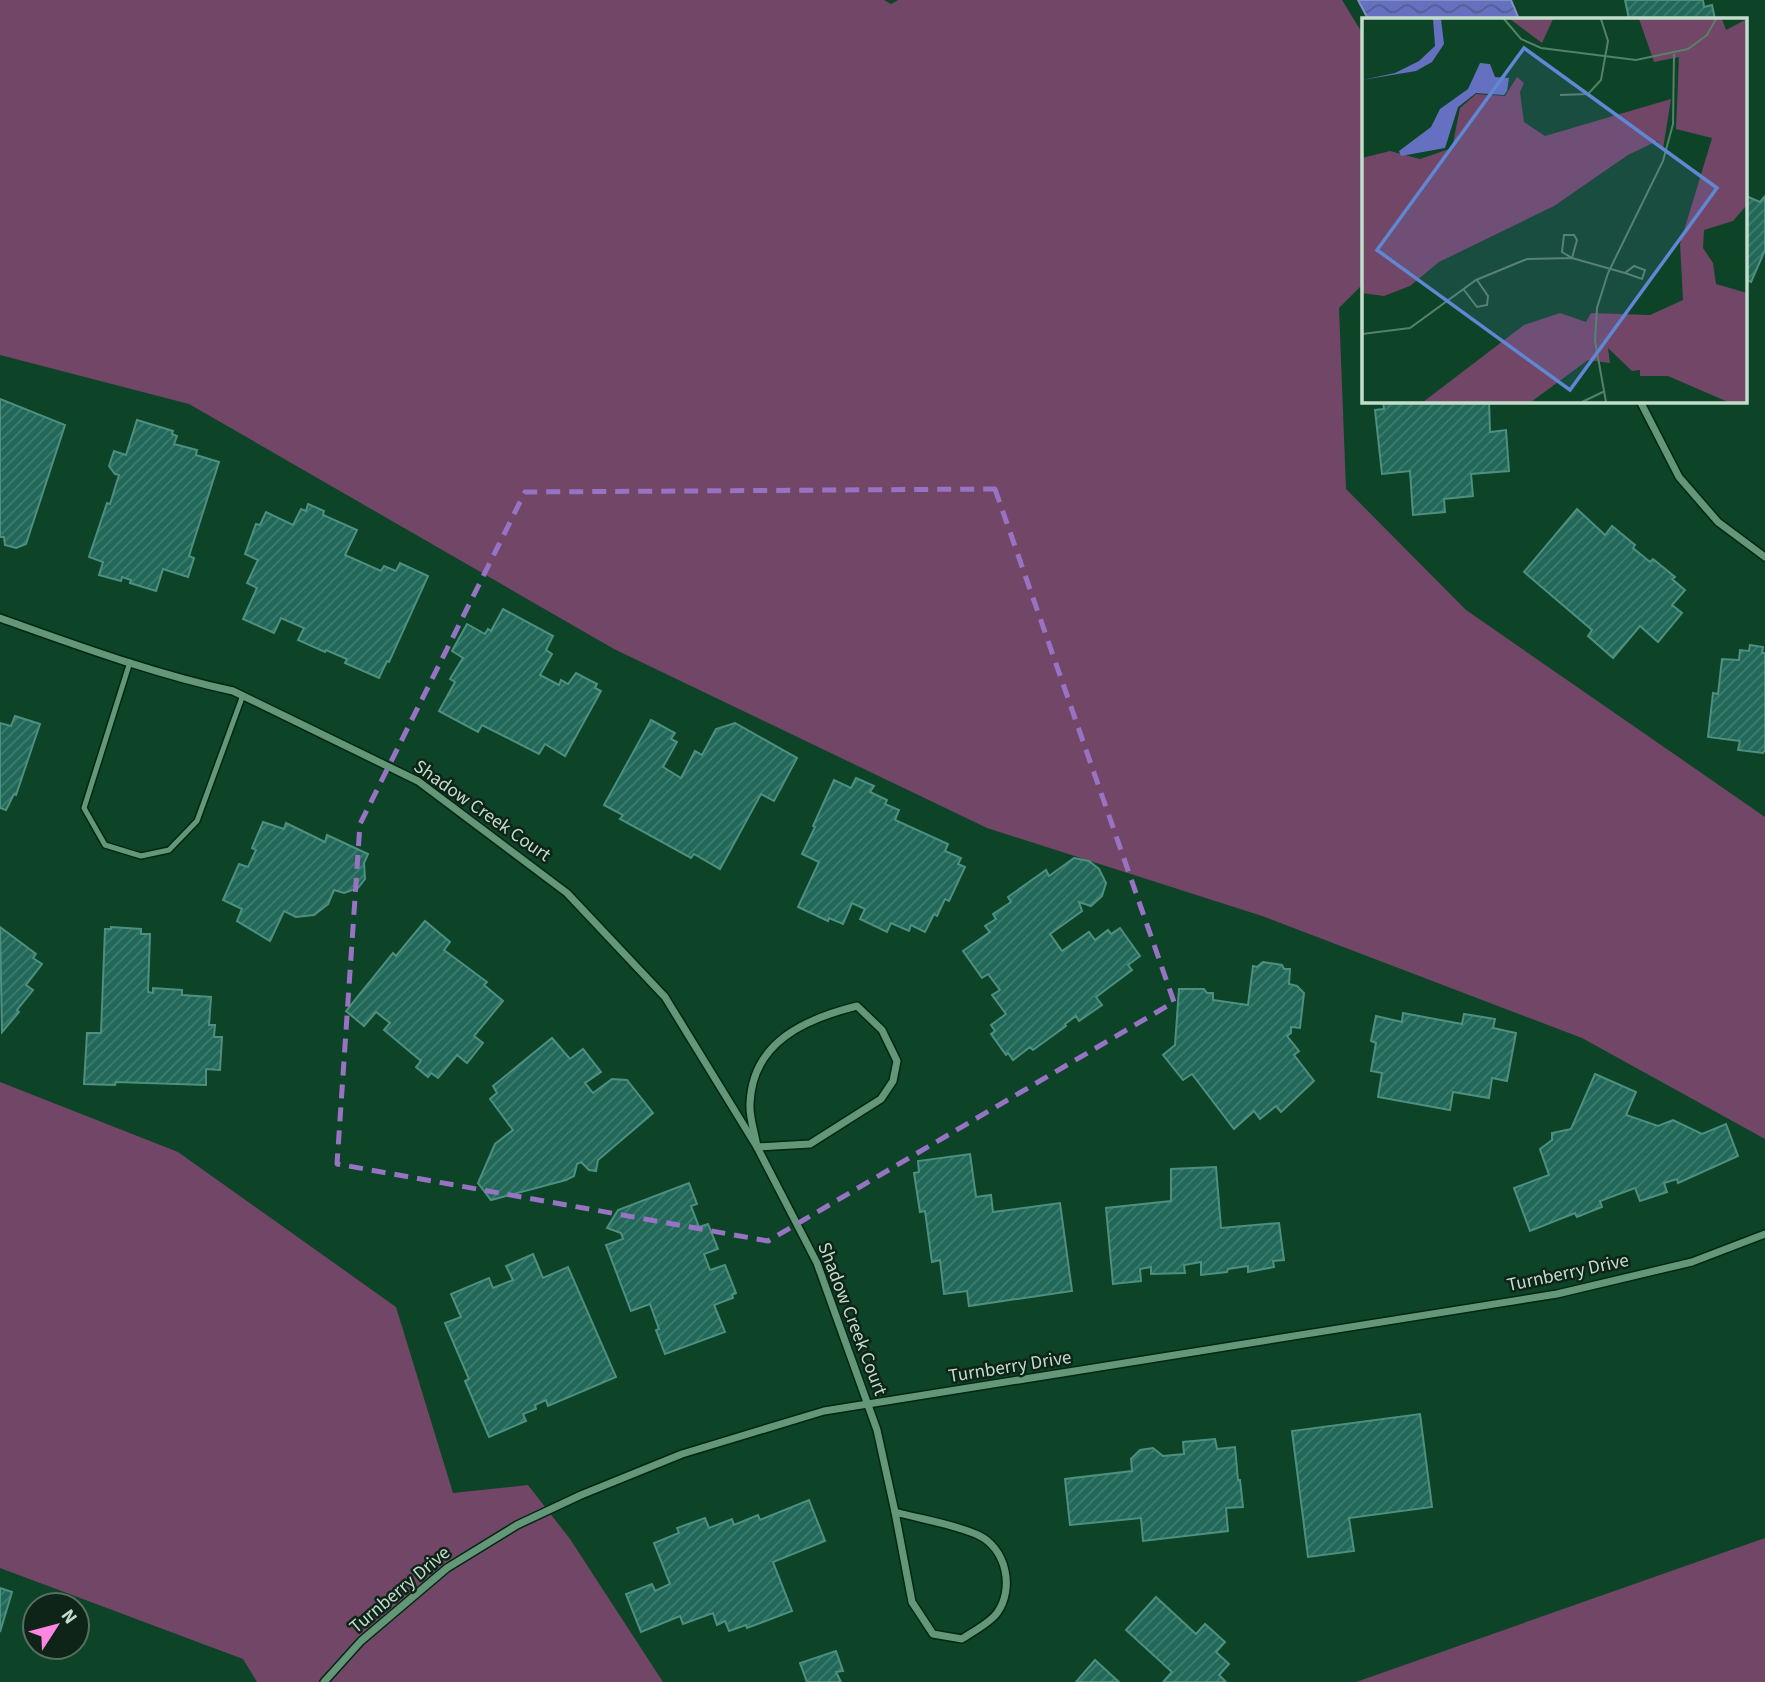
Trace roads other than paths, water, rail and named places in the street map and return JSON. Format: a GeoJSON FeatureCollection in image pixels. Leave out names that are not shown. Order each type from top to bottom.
{"type":"FeatureCollection","features":[{"type":"Feature","properties":{"kind":"street"},"geometry":{"type":"LineString","coordinates":[[1641,402],[1679,477],[1718,522],[1765,557]]}},
{"type":"Feature","properties":{"kind":"street","name":"Shadow Creek Court"},"geometry":{"type":"LineString","coordinates":[[0,618],[130,662],[243,695],[418,781],[567,893],[666,997],[757,1147],[817,1264],[869,1404],[895,1512],[912,1602],[933,1634],[962,1639],[996,1614],[1006,1590],[1006,1576],[995,1545],[976,1535],[895,1512]]}},
{"type":"Feature","properties":{"kind":"street","name":"Shadow Creek Court"},"geometry":{"type":"LineString","coordinates":[[857,1006],[882,1030],[897,1061],[893,1081],[881,1100],[810,1144],[757,1147],[750,1104],[758,1065],[776,1042],[827,1014],[857,1006]]}},
{"type":"Feature","properties":{"kind":"street","name":"Turnberry Drive"},"geometry":{"type":"LineString","coordinates":[[324,1682],[361,1641],[447,1568],[517,1525],[581,1495],[682,1454],[824,1411],[1557,1294],[1692,1262],[1765,1234]]}},
{"type":"Feature","properties":{"kind":"lane"},"geometry":{"type":"LineString","coordinates":[[130,662],[84,808],[105,845],[141,856],[169,850],[197,821],[243,695]]}},
{"type":"Feature","properties":{"kind":"water"},"geometry":{"type":"Polygon","coordinates":[[[1358,0],[1511,0],[1519,18],[1367,18],[1358,0]]]}}]}
